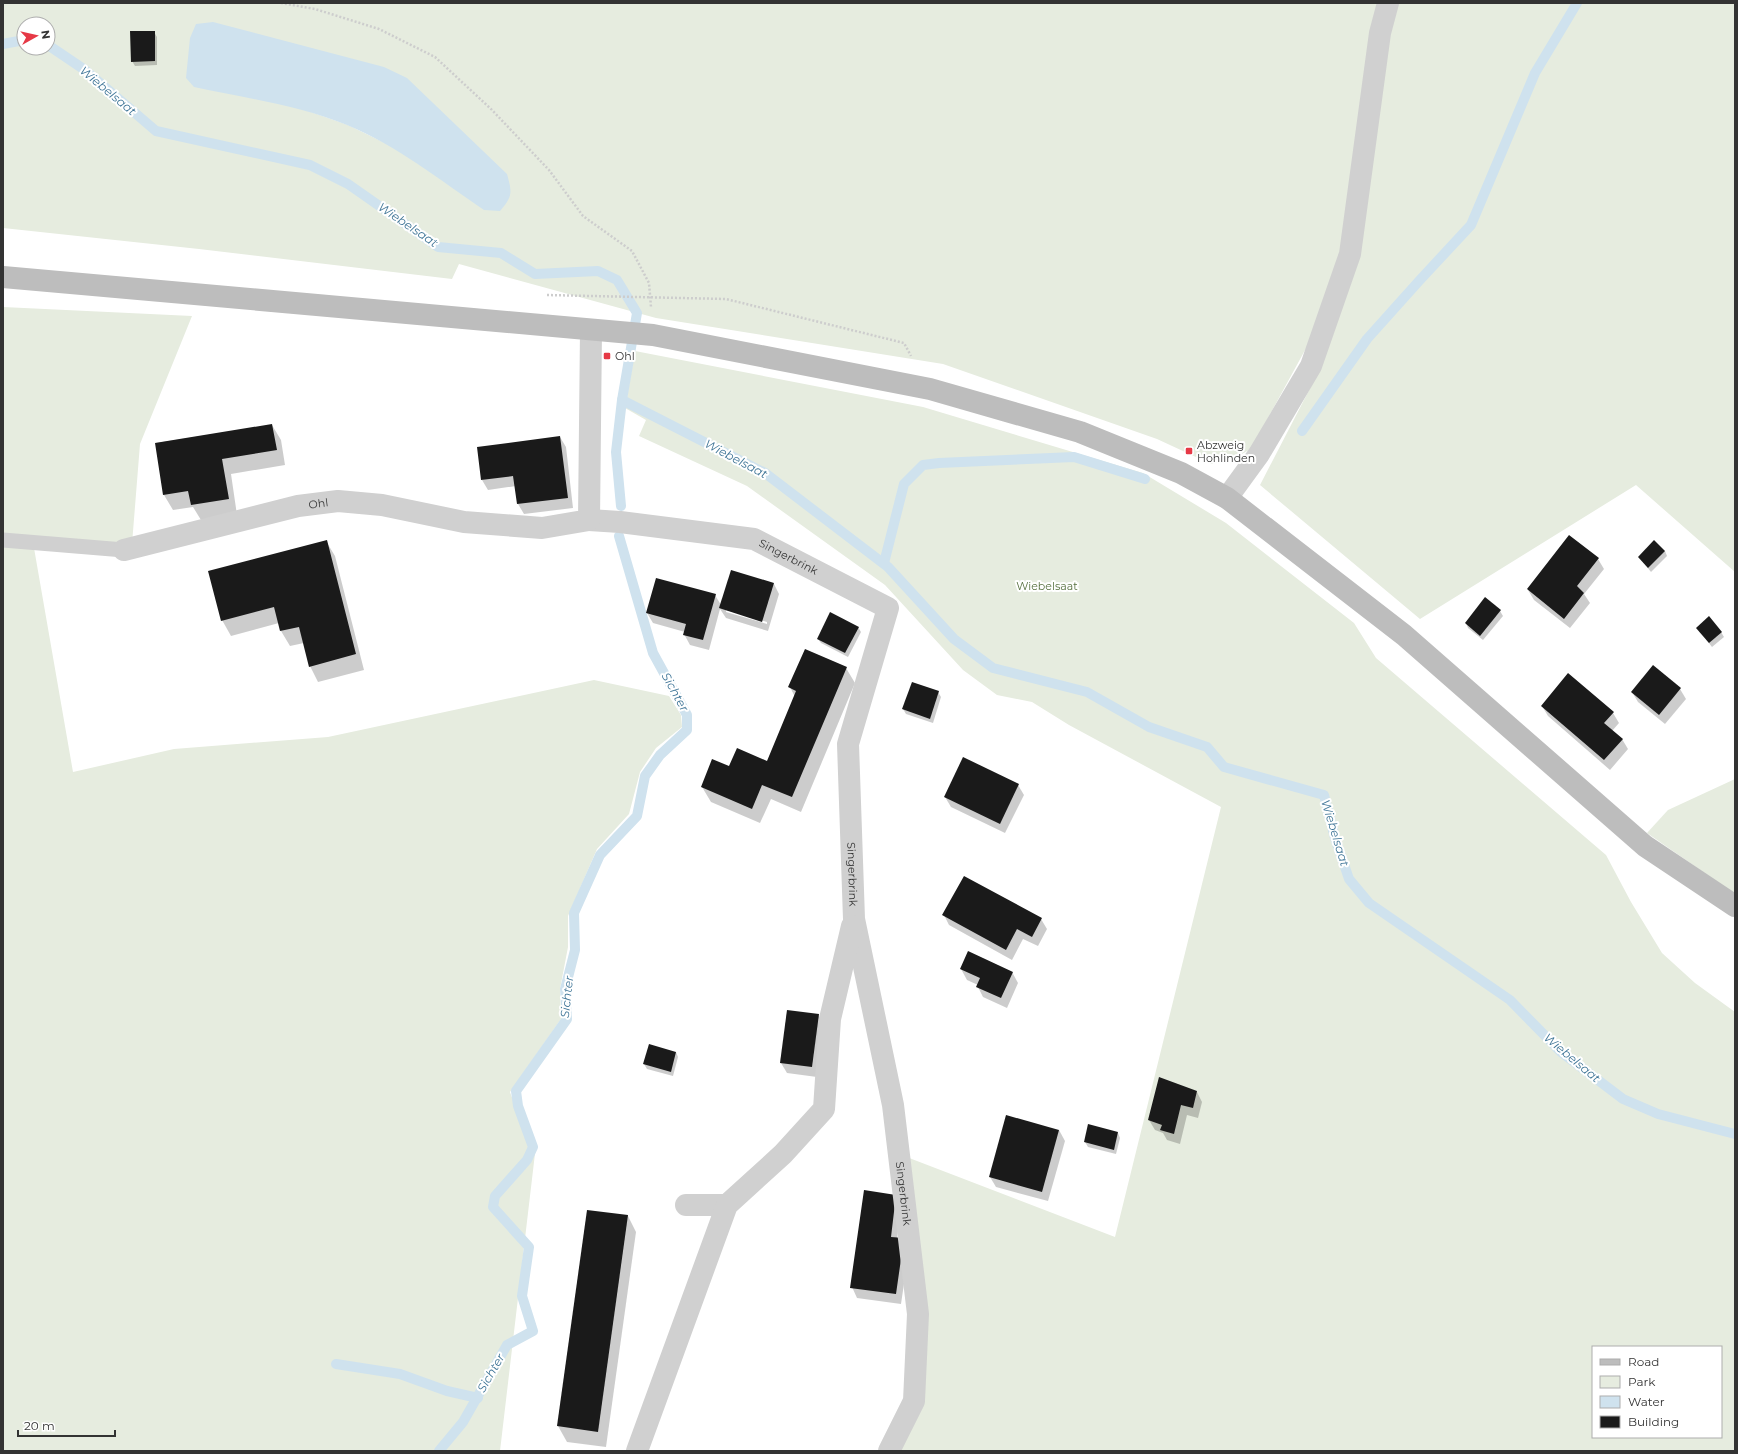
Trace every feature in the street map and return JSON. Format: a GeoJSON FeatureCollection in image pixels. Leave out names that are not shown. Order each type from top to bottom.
{"type":"FeatureCollection","features":[{"type":"Feature","properties":{"kind":"main road"},"geometry":{"type":"LineString","coordinates":[[3,277],[653,335],[930,389],[1080,432],[1181,473],[1227,498],[1404,635],[1644,846],[1735,906]]}},
{"type":"Feature","properties":{"kind":"street"},"geometry":{"type":"LineString","coordinates":[[1227,498],[1260,454],[1311,366],[1350,254],[1380,33],[1388,3]]}},
{"type":"Feature","properties":{"kind":"street"},"geometry":{"type":"LineString","coordinates":[[589,520],[599,331]]}},
{"type":"Feature","properties":{"kind":"street","name":"Ohl"},"geometry":{"type":"LineString","coordinates":[[124,550],[298,506],[338,501],[382,505],[464,522],[488,524],[542,528],[589,520]]}},
{"type":"Feature","properties":{"kind":"street","name":"Singerbrink"},"geometry":{"type":"LineString","coordinates":[[589,520],[620,522],[754,539],[888,608],[848,744],[854,920],[893,1104],[918,1314],[914,1401],[889,1451]]}},
{"type":"Feature","properties":{"kind":"street"},"geometry":{"type":"LineString","coordinates":[[636,1451],[727,1205],[783,1154],[824,1109],[830,1019],[854,920]]}},
{"type":"Feature","properties":{"kind":"street"},"geometry":{"type":"LineString","coordinates":[[686,1205],[727,1205]]}},
{"type":"Feature","properties":{"kind":"lane"},"geometry":{"type":"LineString","coordinates":[[3,540],[124,550]]}},
{"type":"Feature","properties":{"kind":"path"},"geometry":{"type":"LineString","coordinates":[[281,3],[315,9],[379,29],[435,58],[491,109],[549,170],[583,216],[632,251],[649,283],[653,335]]}},
{"type":"Feature","properties":{"kind":"path"},"geometry":{"type":"LineString","coordinates":[[622,297],[726,299],[904,343],[930,389]]}},
{"type":"Feature","properties":{"kind":"green space"},"geometry":{"type":"Polygon","coordinates":[[[3,3],[1379,3],[1341,257],[1316,330],[1251,449],[1231,460],[1211,464],[1157,439],[943,364],[656,318],[459,264],[452,279],[199,249],[3,228],[3,3]],[[407,78],[311,112],[348,125],[385,143],[407,78]]]}},
{"type":"Feature","properties":{"kind":"green space"},"geometry":{"type":"Polygon","coordinates":[[[1397,3],[1735,3],[1735,572],[1636,485],[1420,619],[1260,485],[1320,369],[1387,36],[1397,3]]]}},
{"type":"Feature","properties":{"kind":"green space"},"geometry":{"type":"Polygon","coordinates":[[[3,307],[192,316],[140,444],[132,544],[34,548],[73,772],[174,749],[328,737],[594,680],[669,696],[681,715],[682,727],[656,748],[640,772],[629,814],[597,849],[568,916],[568,947],[560,989],[561,1019],[510,1092],[529,1146],[536,1145],[500,1451],[3,1451],[3,307]]]}},
{"type":"Feature","properties":{"kind":"green space"},"geometry":{"type":"Polygon","coordinates":[[[635,351],[923,407],[1143,473],[1226,523],[1354,623],[1376,658],[1606,855],[1631,902],[1662,953],[1695,983],[1735,1012],[1735,1451],[893,1451],[917,1404],[904,1156],[1115,1237],[1221,807],[1069,725],[1032,702],[997,695],[963,670],[885,585],[747,486],[639,436],[646,420],[625,408],[635,351]]]}},
{"type":"Feature","properties":{"kind":"green space"},"geometry":{"type":"Polygon","coordinates":[[[1735,779],[1735,894],[1647,833],[1668,810],[1735,779]]]}},
{"type":"Feature","properties":{"kind":"water"},"geometry":{"type":"Polygon","coordinates":[[[213,22],[384,67],[407,78],[507,174],[510,185],[510,194],[507,201],[500,211],[484,210],[383,142],[328,118],[291,107],[194,87],[186,78],[190,38],[196,24],[213,22]]]}},
{"type":"Feature","properties":{"kind":"building"},"geometry":{"type":"Polygon","coordinates":[[[130,31],[155,31],[155,61],[131,62],[130,31]]]}},
{"type":"Feature","properties":{"kind":"building"},"geometry":{"type":"Polygon","coordinates":[[[272,424],[277,450],[222,459],[229,499],[191,505],[188,491],[163,495],[155,443],[272,424]]]}},
{"type":"Feature","properties":{"kind":"building"},"geometry":{"type":"Polygon","coordinates":[[[560,436],[568,498],[517,504],[513,476],[481,480],[477,447],[560,436]]]}},
{"type":"Feature","properties":{"kind":"building"},"geometry":{"type":"Polygon","coordinates":[[[1569,535],[1599,558],[1577,586],[1584,593],[1564,619],[1527,589],[1569,535]]]}},
{"type":"Feature","properties":{"kind":"building"},"geometry":{"type":"Polygon","coordinates":[[[327,540],[356,654],[309,667],[299,627],[280,631],[274,607],[221,621],[208,571],[327,540]]]}},
{"type":"Feature","properties":{"kind":"building"},"geometry":{"type":"Polygon","coordinates":[[[1654,540],[1665,551],[1648,568],[1638,557],[1654,540]]]}},
{"type":"Feature","properties":{"kind":"building"},"geometry":{"type":"Polygon","coordinates":[[[731,570],[774,583],[762,622],[719,608],[731,570]]]}},
{"type":"Feature","properties":{"kind":"building"},"geometry":{"type":"Polygon","coordinates":[[[656,578],[716,594],[703,640],[683,635],[686,624],[646,613],[656,578]]]}},
{"type":"Feature","properties":{"kind":"building"},"geometry":{"type":"Polygon","coordinates":[[[1485,597],[1501,610],[1480,636],[1465,623],[1485,597]]]}},
{"type":"Feature","properties":{"kind":"building"},"geometry":{"type":"Polygon","coordinates":[[[830,612],[859,627],[845,653],[817,639],[830,612]]]}},
{"type":"Feature","properties":{"kind":"building"},"geometry":{"type":"Polygon","coordinates":[[[1709,616],[1722,632],[1709,643],[1696,628],[1709,616]]]}},
{"type":"Feature","properties":{"kind":"building"},"geometry":{"type":"Polygon","coordinates":[[[805,649],[847,667],[792,797],[762,785],[752,809],[701,787],[712,759],[729,766],[737,748],[767,761],[796,691],[788,687],[805,649]]]}},
{"type":"Feature","properties":{"kind":"building"},"geometry":{"type":"Polygon","coordinates":[[[1653,665],[1681,688],[1659,715],[1631,692],[1653,665]]]}},
{"type":"Feature","properties":{"kind":"building"},"geometry":{"type":"Polygon","coordinates":[[[1568,673],[1614,712],[1604,723],[1623,739],[1604,760],[1541,706],[1568,673]]]}},
{"type":"Feature","properties":{"kind":"building"},"geometry":{"type":"Polygon","coordinates":[[[912,682],[939,691],[930,719],[902,709],[912,682]]]}},
{"type":"Feature","properties":{"kind":"building"},"geometry":{"type":"Polygon","coordinates":[[[963,757],[1019,784],[1000,824],[944,797],[963,757]]]}},
{"type":"Feature","properties":{"kind":"building"},"geometry":{"type":"Polygon","coordinates":[[[964,876],[1042,918],[1032,937],[1017,929],[1006,950],[942,915],[964,876]]]}},
{"type":"Feature","properties":{"kind":"building"},"geometry":{"type":"Polygon","coordinates":[[[968,951],[1013,972],[1001,998],[976,987],[980,978],[960,969],[968,951]]]}},
{"type":"Feature","properties":{"kind":"building"},"geometry":{"type":"Polygon","coordinates":[[[787,1010],[819,1014],[812,1067],[780,1063],[787,1010]]]}},
{"type":"Feature","properties":{"kind":"building"},"geometry":{"type":"Polygon","coordinates":[[[649,1044],[676,1052],[671,1072],[643,1064],[649,1044]]]}},
{"type":"Feature","properties":{"kind":"building"},"geometry":{"type":"Polygon","coordinates":[[[1159,1077],[1197,1091],[1193,1108],[1181,1105],[1174,1134],[1160,1130],[1162,1125],[1148,1120],[1159,1077]]]}},
{"type":"Feature","properties":{"kind":"building"},"geometry":{"type":"Polygon","coordinates":[[[1006,1115],[1059,1130],[1042,1192],[989,1177],[1006,1115]]]}},
{"type":"Feature","properties":{"kind":"building"},"geometry":{"type":"Polygon","coordinates":[[[1088,1124],[1118,1132],[1114,1150],[1084,1142],[1088,1124]]]}},
{"type":"Feature","properties":{"kind":"building"},"geometry":{"type":"Polygon","coordinates":[[[864,1190],[896,1195],[891,1237],[904,1238],[896,1294],[850,1288],[864,1190]]]}},
{"type":"Feature","properties":{"kind":"building"},"geometry":{"type":"Polygon","coordinates":[[[587,1210],[628,1215],[598,1432],[557,1426],[587,1210]]]}},
{"type":"Feature","properties":{"kind":"waterway"},"geometry":{"type":"LineString","coordinates":[[1302,431],[1367,339],[1471,225],[1535,73],[1577,3]]}},
{"type":"Feature","properties":{"kind":"waterway","name":"Wiebelsaat"},"geometry":{"type":"LineString","coordinates":[[3,44],[16,42]]}},
{"type":"Feature","properties":{"kind":"waterway","name":"Wiebelsaat"},"geometry":{"type":"LineString","coordinates":[[56,50],[85,70],[156,131],[310,165],[348,184],[438,247],[501,253],[535,274],[598,271],[617,280],[637,313],[622,400],[765,473],[888,567],[954,639],[993,668],[1087,692],[1149,727],[1207,747],[1224,767],[1324,795],[1335,838],[1349,879],[1369,903],[1510,1000],[1561,1052],[1623,1099],[1658,1114],[1735,1134]]}},
{"type":"Feature","properties":{"kind":"waterway","name":"Sichter"},"geometry":{"type":"LineString","coordinates":[[621,506],[616,452],[622,400]]}},
{"type":"Feature","properties":{"kind":"waterway"},"geometry":{"type":"LineString","coordinates":[[884,563],[904,484],[923,465],[1074,457],[1145,479]]}},
{"type":"Feature","properties":{"kind":"waterway","name":"Sichter"},"geometry":{"type":"LineString","coordinates":[[439,1451],[463,1422],[507,1345],[533,1331],[522,1296],[529,1247],[493,1207],[495,1196],[527,1160],[533,1147],[518,1106],[516,1091],[567,1019],[565,989],[575,950],[574,913],[600,855],[637,816],[645,776],[660,755],[687,730],[687,715],[653,653],[619,536]]}},
{"type":"Feature","properties":{"kind":"waterway"},"geometry":{"type":"LineString","coordinates":[[336,1364],[400,1374],[447,1391],[478,1398]]}},
{"type":"Feature","properties":{"kind":"place","name":"Ohl"},"geometry":{"type":"Point","coordinates":[607,356]}},
{"type":"Feature","properties":{"kind":"place","name":"Abzweig Hohlinden"},"geometry":{"type":"Point","coordinates":[1189,451]}}]}
